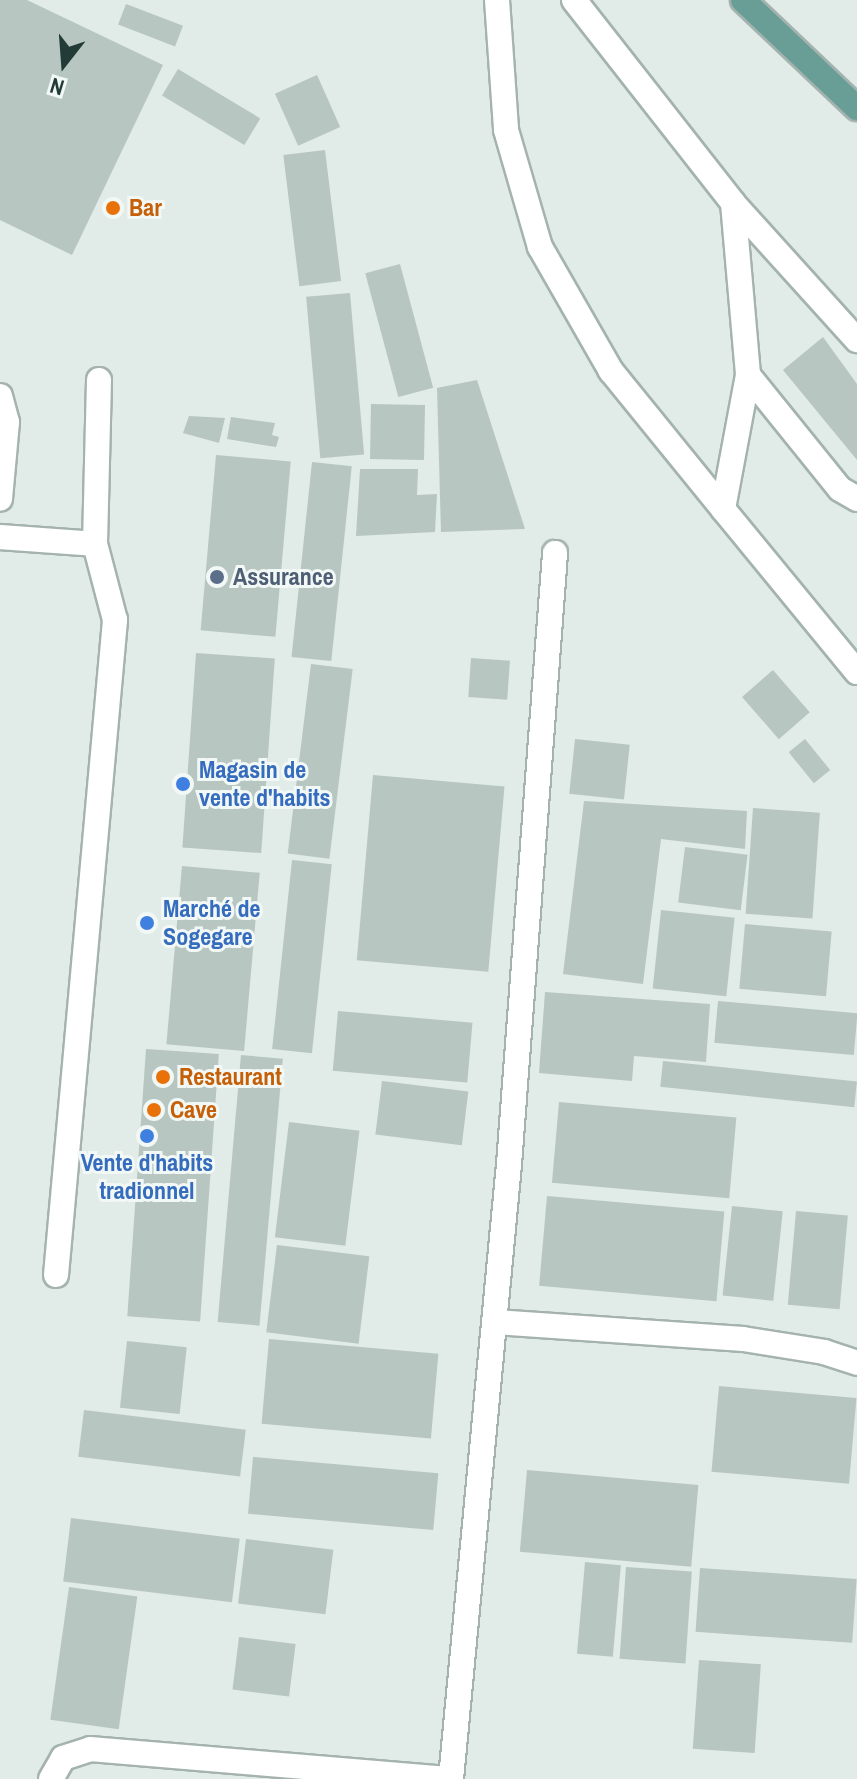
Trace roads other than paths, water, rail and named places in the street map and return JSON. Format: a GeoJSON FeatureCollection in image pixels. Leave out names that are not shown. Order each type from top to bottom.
{"type":"FeatureCollection","features":[{"type":"Feature","properties":{"kind":"main road"},"geometry":{"type":"LineString","coordinates":[[743,0],[857,108]]}},
{"type":"Feature","properties":{"kind":"street"},"geometry":{"type":"LineString","coordinates":[[497,0],[506,130],[540,247],[611,371],[857,672]]}},
{"type":"Feature","properties":{"kind":"street"},"geometry":{"type":"LineString","coordinates":[[574,0],[733,203],[857,340]]}},
{"type":"Feature","properties":{"kind":"street"},"geometry":{"type":"LineString","coordinates":[[723,509],[748,375],[733,203]]}},
{"type":"Feature","properties":{"kind":"street"},"geometry":{"type":"LineString","coordinates":[[748,375],[840,489],[857,499]]}},
{"type":"Feature","properties":{"kind":"street"},"geometry":{"type":"LineString","coordinates":[[56,1275],[115,620],[95,544],[99,380]]}},
{"type":"Feature","properties":{"kind":"street"},"geometry":{"type":"LineString","coordinates":[[0,396],[7,422],[0,499]]}},
{"type":"Feature","properties":{"kind":"street"},"geometry":{"type":"LineString","coordinates":[[0,537],[95,544]]}},
{"type":"Feature","properties":{"kind":"street"},"geometry":{"type":"LineString","coordinates":[[51,1779],[63,1758],[90,1749],[451,1779],[495,1322],[555,553]]}},
{"type":"Feature","properties":{"kind":"street"},"geometry":{"type":"LineString","coordinates":[[495,1322],[743,1339],[824,1352],[857,1363]]}},
{"type":"Feature","properties":{"kind":"place","name":"Bar"},"geometry":{"type":"Point","coordinates":[113,208]}},
{"type":"Feature","properties":{"kind":"place","name":"Assurance"},"geometry":{"type":"Point","coordinates":[217,577]}},
{"type":"Feature","properties":{"kind":"place","name":"Magasin de vente d'habits"},"geometry":{"type":"Point","coordinates":[183,784]}},
{"type":"Feature","properties":{"kind":"place","name":"Marché de Sogegare"},"geometry":{"type":"Point","coordinates":[147,923]}},
{"type":"Feature","properties":{"kind":"place","name":"Restaurant"},"geometry":{"type":"Point","coordinates":[163,1077]}},
{"type":"Feature","properties":{"kind":"place","name":"Cave"},"geometry":{"type":"Point","coordinates":[154,1110]}},
{"type":"Feature","properties":{"kind":"place","name":"Vente d'habits tradionnel"},"geometry":{"type":"Point","coordinates":[147,1136]}}]}
